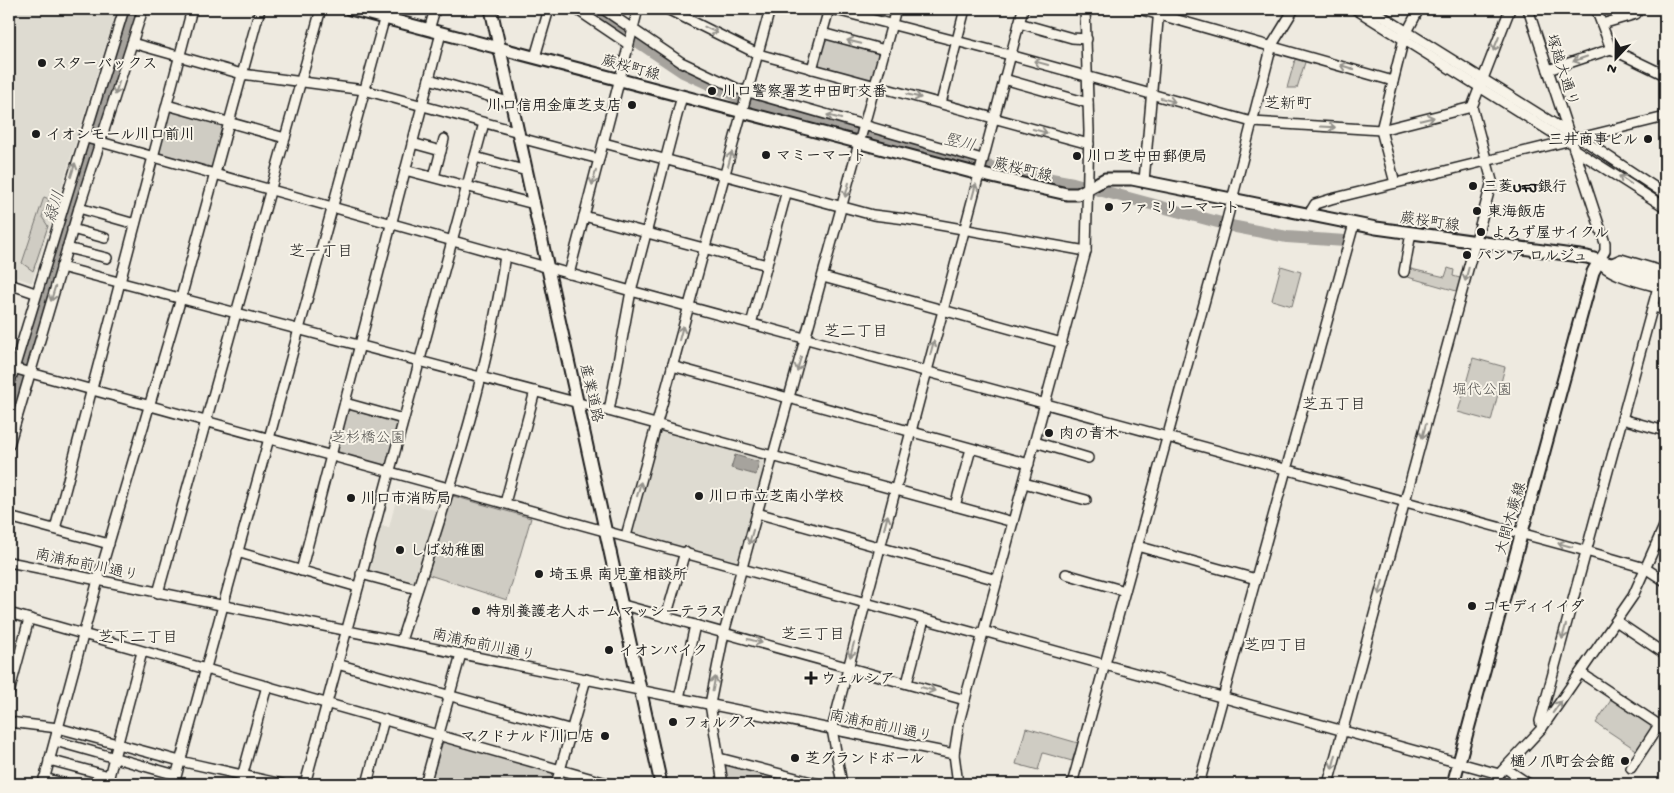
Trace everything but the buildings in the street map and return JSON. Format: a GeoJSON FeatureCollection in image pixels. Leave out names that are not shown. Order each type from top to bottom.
{"type":"FeatureCollection","features":[{"type":"Feature","properties":{"kind":"main road","name":"蕨桜町線"},"geometry":{"type":"LineString","coordinates":[[350,9],[386,14],[429,30],[682,96],[743,109],[860,141],[981,166],[1067,194],[1078,194],[1113,178],[1144,181],[1354,224],[1575,255],[1609,264],[1663,285]]}},
{"type":"Feature","properties":{"kind":"main road","name":"産業道路"},"geometry":{"type":"LineString","coordinates":[[491,9],[661,784]]}},
{"type":"Feature","properties":{"kind":"main road","name":"大間木蕨線"},"geometry":{"type":"LineString","coordinates":[[1453,784],[1593,272],[1609,264]]}},
{"type":"Feature","properties":{"kind":"street"},"geometry":{"type":"LineString","coordinates":[[9,384],[12,368],[35,293],[124,9]]}},
{"type":"Feature","properties":{"kind":"street"},"geometry":{"type":"LineString","coordinates":[[9,446],[78,208],[143,9]]}},
{"type":"Feature","properties":{"kind":"street"},"geometry":{"type":"LineString","coordinates":[[54,529],[192,9]]}},
{"type":"Feature","properties":{"kind":"street"},"geometry":{"type":"LineString","coordinates":[[66,784],[44,781],[98,580],[181,298],[260,9]]}},
{"type":"Feature","properties":{"kind":"street"},"geometry":{"type":"LineString","coordinates":[[158,593],[322,9]]}},
{"type":"Feature","properties":{"kind":"street"},"geometry":{"type":"LineString","coordinates":[[429,30],[435,9]]}},
{"type":"Feature","properties":{"kind":"street"},"geometry":{"type":"LineString","coordinates":[[535,57],[549,9]]}},
{"type":"Feature","properties":{"kind":"street"},"geometry":{"type":"LineString","coordinates":[[576,9],[628,43]]}},
{"type":"Feature","properties":{"kind":"street"},"geometry":{"type":"LineString","coordinates":[[603,9],[612,12],[632,31],[680,62],[747,94],[864,128],[981,166]]}},
{"type":"Feature","properties":{"kind":"street"},"geometry":{"type":"LineString","coordinates":[[569,274],[638,9]]}},
{"type":"Feature","properties":{"kind":"street"},"geometry":{"type":"LineString","coordinates":[[667,9],[758,54],[1089,144]]}},
{"type":"Feature","properties":{"kind":"street"},"geometry":{"type":"LineString","coordinates":[[626,536],[770,9]]}},
{"type":"Feature","properties":{"kind":"street"},"geometry":{"type":"LineString","coordinates":[[812,69],[829,9]]}},
{"type":"Feature","properties":{"kind":"street"},"geometry":{"type":"LineString","coordinates":[[832,9],[1010,55],[1252,122],[1381,130],[1472,107]]}},
{"type":"Feature","properties":{"kind":"street"},"geometry":{"type":"LineString","coordinates":[[723,784],[710,704],[724,633],[824,277],[896,9]]}},
{"type":"Feature","properties":{"kind":"street"},"geometry":{"type":"LineString","coordinates":[[941,103],[965,9]]}},
{"type":"Feature","properties":{"kind":"street"},"geometry":{"type":"LineString","coordinates":[[842,784],[832,729],[1023,9]]}},
{"type":"Feature","properties":{"kind":"street"},"geometry":{"type":"LineString","coordinates":[[958,784],[954,754],[965,700],[1086,251],[1089,144],[1085,9]]}},
{"type":"Feature","properties":{"kind":"street"},"geometry":{"type":"LineString","coordinates":[[1138,9],[1158,12],[1393,81]]}},
{"type":"Feature","properties":{"kind":"street"},"geometry":{"type":"LineString","coordinates":[[1072,784],[1232,199],[1272,45],[1294,9]]}},
{"type":"Feature","properties":{"kind":"street"},"geometry":{"type":"LineString","coordinates":[[1355,9],[1405,34]]}},
{"type":"Feature","properties":{"kind":"street"},"geometry":{"type":"LineString","coordinates":[[1371,9],[1405,34],[1481,82],[1665,194]]}},
{"type":"Feature","properties":{"kind":"street"},"geometry":{"type":"LineString","coordinates":[[1395,182],[1381,130],[1405,34],[1419,9]]}},
{"type":"Feature","properties":{"kind":"street"},"geometry":{"type":"LineString","coordinates":[[1328,784],[1492,181],[1472,107],[1510,9]]}},
{"type":"Feature","properties":{"kind":"street","name":"塚越大通り"},"geometry":{"type":"LineString","coordinates":[[1528,9],[1605,243],[1609,264]]}},
{"type":"Feature","properties":{"kind":"street"},"geometry":{"type":"LineString","coordinates":[[1596,9],[1611,49]]}},
{"type":"Feature","properties":{"kind":"street"},"geometry":{"type":"LineString","coordinates":[[1144,181],[1158,12]]}},
{"type":"Feature","properties":{"kind":"street"},"geometry":{"type":"LineString","coordinates":[[55,741],[114,758],[175,780],[386,14]]}},
{"type":"Feature","properties":{"kind":"street"},"geometry":{"type":"LineString","coordinates":[[1602,24],[1636,14]]}},
{"type":"Feature","properties":{"kind":"street"},"geometry":{"type":"LineString","coordinates":[[1019,23],[1072,38],[1087,39]]}},
{"type":"Feature","properties":{"kind":"street"},"geometry":{"type":"LineString","coordinates":[[301,571],[441,33]]}},
{"type":"Feature","properties":{"kind":"street"},"geometry":{"type":"LineString","coordinates":[[822,34],[885,50]]}},
{"type":"Feature","properties":{"kind":"street"},"geometry":{"type":"LineString","coordinates":[[132,43],[242,74],[364,90],[484,123],[599,159]]}},
{"type":"Feature","properties":{"kind":"street"},"geometry":{"type":"LineString","coordinates":[[1548,70],[1611,49],[1665,75]]}},
{"type":"Feature","properties":{"kind":"street"},"geometry":{"type":"LineString","coordinates":[[428,79],[512,103]]}},
{"type":"Feature","properties":{"kind":"street"},"geometry":{"type":"LineString","coordinates":[[1004,79],[1088,103]]}},
{"type":"Feature","properties":{"kind":"street"},"geometry":{"type":"LineString","coordinates":[[609,411],[632,291],[682,96]]}},
{"type":"Feature","properties":{"kind":"street"},"geometry":{"type":"LineString","coordinates":[[167,105],[286,138]]}},
{"type":"Feature","properties":{"kind":"street"},"geometry":{"type":"LineString","coordinates":[[1309,214],[1317,203],[1665,116]]}},
{"type":"Feature","properties":{"kind":"street"},"geometry":{"type":"LineString","coordinates":[[305,784],[484,123]]}},
{"type":"Feature","properties":{"kind":"street"},"geometry":{"type":"LineString","coordinates":[[83,137],[569,274],[1586,551],[1646,568],[1665,581]]}},
{"type":"Feature","properties":{"kind":"street"},"geometry":{"type":"LineString","coordinates":[[434,177],[444,139]]}},
{"type":"Feature","properties":{"kind":"street"},"geometry":{"type":"LineString","coordinates":[[412,143],[441,151]]}},
{"type":"Feature","properties":{"kind":"street"},"geometry":{"type":"LineString","coordinates":[[604,143],[786,194],[873,215],[1086,251]]}},
{"type":"Feature","properties":{"kind":"street"},"geometry":{"type":"LineString","coordinates":[[1574,149],[1665,207]]}},
{"type":"Feature","properties":{"kind":"street"},"geometry":{"type":"LineString","coordinates":[[475,157],[527,171]]}},
{"type":"Feature","properties":{"kind":"street"},"geometry":{"type":"LineString","coordinates":[[405,170],[534,204]]}},
{"type":"Feature","properties":{"kind":"street"},"geometry":{"type":"LineString","coordinates":[[751,324],[786,194]]}},
{"type":"Feature","properties":{"kind":"street"},"geometry":{"type":"LineString","coordinates":[[78,208],[135,224]]}},
{"type":"Feature","properties":{"kind":"street"},"geometry":{"type":"LineString","coordinates":[[584,216],[767,265]]}},
{"type":"Feature","properties":{"kind":"street"},"geometry":{"type":"LineString","coordinates":[[1199,784],[1354,224]]}},
{"type":"Feature","properties":{"kind":"street"},"geometry":{"type":"LineString","coordinates":[[72,229],[104,238]]}},
{"type":"Feature","properties":{"kind":"street"},"geometry":{"type":"LineString","coordinates":[[1404,272],[1411,233]]}},
{"type":"Feature","properties":{"kind":"street"},"geometry":{"type":"LineString","coordinates":[[67,248],[107,258]]}},
{"type":"Feature","properties":{"kind":"street"},"geometry":{"type":"LineString","coordinates":[[401,641],[449,488],[480,378],[497,312],[505,255]]}},
{"type":"Feature","properties":{"kind":"street"},"geometry":{"type":"LineString","coordinates":[[1542,728],[1540,721],[1622,419],[1653,307],[1663,285],[1617,274],[1603,267],[1621,260],[1665,272]]}},
{"type":"Feature","properties":{"kind":"street"},"geometry":{"type":"LineString","coordinates":[[61,267],[535,391],[1013,522]]}},
{"type":"Feature","properties":{"kind":"street"},"geometry":{"type":"LineString","coordinates":[[824,277],[1062,343]]}},
{"type":"Feature","properties":{"kind":"street"},"geometry":{"type":"LineString","coordinates":[[9,284],[35,293]]}},
{"type":"Feature","properties":{"kind":"street"},"geometry":{"type":"LineString","coordinates":[[1653,307],[1665,310]]}},
{"type":"Feature","properties":{"kind":"street"},"geometry":{"type":"LineString","coordinates":[[672,366],[1029,464]]}},
{"type":"Feature","properties":{"kind":"street"},"geometry":{"type":"LineString","coordinates":[[12,368],[685,552],[864,603],[1104,665],[1459,762],[1502,771],[1529,784]]}},
{"type":"Feature","properties":{"kind":"street"},"geometry":{"type":"LineString","coordinates":[[505,503],[535,391]]}},
{"type":"Feature","properties":{"kind":"street"},"geometry":{"type":"LineString","coordinates":[[345,403],[403,420]]}},
{"type":"Feature","properties":{"kind":"street"},"geometry":{"type":"LineString","coordinates":[[1622,419],[1665,431]]}},
{"type":"Feature","properties":{"kind":"street"},"geometry":{"type":"LineString","coordinates":[[1035,442],[1088,458]]}},
{"type":"Feature","properties":{"kind":"street"},"geometry":{"type":"LineString","coordinates":[[955,506],[970,449]]}},
{"type":"Feature","properties":{"kind":"street"},"geometry":{"type":"LineString","coordinates":[[1024,483],[1086,500]]}},
{"type":"Feature","properties":{"kind":"street"},"geometry":{"type":"LineString","coordinates":[[758,513],[997,580]]}},
{"type":"Feature","properties":{"kind":"street"},"geometry":{"type":"LineString","coordinates":[[9,516],[109,544]]}},
{"type":"Feature","properties":{"kind":"street"},"geometry":{"type":"LineString","coordinates":[[1493,784],[1502,771],[1542,728],[1633,596],[1665,524]]}},
{"type":"Feature","properties":{"kind":"street"},"geometry":{"type":"LineString","coordinates":[[1137,546],[1256,579]]}},
{"type":"Feature","properties":{"kind":"street"},"geometry":{"type":"LineString","coordinates":[[237,552],[358,587]]}},
{"type":"Feature","properties":{"kind":"street"},"geometry":{"type":"LineString","coordinates":[[666,617],[685,552]]}},
{"type":"Feature","properties":{"kind":"street","name":"南浦和前川通り"},"geometry":{"type":"LineString","coordinates":[[9,562],[954,754]]}},
{"type":"Feature","properties":{"kind":"street"},"geometry":{"type":"LineString","coordinates":[[361,574],[417,590]]}},
{"type":"Feature","properties":{"kind":"street"},"geometry":{"type":"LineString","coordinates":[[1066,574],[1125,591]]}},
{"type":"Feature","properties":{"kind":"street"},"geometry":{"type":"LineString","coordinates":[[623,605],[965,700]]}},
{"type":"Feature","properties":{"kind":"street"},"geometry":{"type":"LineString","coordinates":[[9,614],[610,784]]}},
{"type":"Feature","properties":{"kind":"street"},"geometry":{"type":"LineString","coordinates":[[9,693],[29,619]]}},
{"type":"Feature","properties":{"kind":"street"},"geometry":{"type":"LineString","coordinates":[[907,683],[924,619]]}},
{"type":"Feature","properties":{"kind":"street"},"geometry":{"type":"LineString","coordinates":[[1616,621],[1665,654]]}},
{"type":"Feature","properties":{"kind":"street"},"geometry":{"type":"LineString","coordinates":[[679,698],[696,625]]}},
{"type":"Feature","properties":{"kind":"street"},"geometry":{"type":"LineString","coordinates":[[50,760],[108,780],[142,652]]}},
{"type":"Feature","properties":{"kind":"street"},"geometry":{"type":"LineString","coordinates":[[426,784],[461,654]]}},
{"type":"Feature","properties":{"kind":"street"},"geometry":{"type":"LineString","coordinates":[[337,664],[572,730]]}},
{"type":"Feature","properties":{"kind":"street"},"geometry":{"type":"LineString","coordinates":[[1581,673],[1662,727],[1631,768]]}},
{"type":"Feature","properties":{"kind":"street"},"geometry":{"type":"LineString","coordinates":[[556,784],[586,680]]}},
{"type":"Feature","properties":{"kind":"street"},"geometry":{"type":"LineString","coordinates":[[240,784],[267,686]]}},
{"type":"Feature","properties":{"kind":"street"},"geometry":{"type":"LineString","coordinates":[[367,784],[384,719]]}},
{"type":"Feature","properties":{"kind":"street"},"geometry":{"type":"LineString","coordinates":[[9,722],[58,728],[180,761],[282,784]]}},
{"type":"Feature","properties":{"kind":"street"},"geometry":{"type":"LineString","coordinates":[[719,758],[819,784]]}},
{"type":"Feature","properties":{"kind":"shaded area","name":"イオンモール川口前川"},"geometry":{"type":"Polygon","coordinates":[[[9,9],[104,9],[116,13],[32,282],[9,275],[9,9]]]}},
{"type":"Feature","properties":{"kind":"shaded area","name":"川口市立芝南小学校"},"geometry":{"type":"Polygon","coordinates":[[[662,430],[764,459],[767,463],[740,560],[734,562],[634,534],[631,529],[657,433],[662,430]]]}},
{"type":"Feature","properties":{"kind":"shaded area"},"geometry":{"type":"Polygon","coordinates":[[[735,455],[759,462],[756,475],[731,468],[735,455]]]}},
{"type":"Feature","properties":{"kind":"shaded area","name":"しば幼稚園"},"geometry":{"type":"Polygon","coordinates":[[[396,500],[439,511],[415,586],[367,572],[380,525],[389,528],[396,500]]]}},
{"type":"Feature","properties":{"kind":"green space"},"geometry":{"type":"Polygon","coordinates":[[[827,37],[878,51],[880,54],[873,78],[868,81],[817,67],[816,64],[824,38],[827,37]]]}},
{"type":"Feature","properties":{"kind":"green space"},"geometry":{"type":"Polygon","coordinates":[[[1296,56],[1306,59],[1297,88],[1287,88],[1296,56]]]}},
{"type":"Feature","properties":{"kind":"green space"},"geometry":{"type":"Polygon","coordinates":[[[171,109],[221,122],[223,127],[213,166],[209,169],[159,155],[157,150],[168,110],[171,109]]]}},
{"type":"Feature","properties":{"kind":"green space"},"geometry":{"type":"Polygon","coordinates":[[[44,197],[49,199],[42,217],[48,226],[33,271],[22,263],[44,197]]]}},
{"type":"Feature","properties":{"kind":"green space"},"geometry":{"type":"Polygon","coordinates":[[[1281,266],[1301,272],[1292,306],[1272,300],[1281,266]]]}},
{"type":"Feature","properties":{"kind":"green space"},"geometry":{"type":"Polygon","coordinates":[[[1407,268],[1445,277],[1448,268],[1454,270],[1453,276],[1463,279],[1460,292],[1404,276],[1407,268]]]}},
{"type":"Feature","properties":{"kind":"green space","name":"堀代公園"},"geometry":{"type":"Polygon","coordinates":[[[1473,358],[1505,367],[1491,421],[1458,412],[1473,358]]]}},
{"type":"Feature","properties":{"kind":"green space","name":"芝杉橋公園"},"geometry":{"type":"Polygon","coordinates":[[[350,408],[398,423],[387,463],[382,466],[339,454],[337,450],[346,410],[350,408]]]}},
{"type":"Feature","properties":{"kind":"green space"},"geometry":{"type":"Polygon","coordinates":[[[453,496],[531,518],[507,600],[426,574],[450,497],[453,496]]]}},
{"type":"Feature","properties":{"kind":"green space"},"geometry":{"type":"Polygon","coordinates":[[[1613,697],[1651,723],[1653,728],[1638,751],[1596,723],[1613,697]]]}},
{"type":"Feature","properties":{"kind":"green space"},"geometry":{"type":"Polygon","coordinates":[[[1026,728],[1078,743],[1072,761],[1043,753],[1038,770],[1016,764],[1026,728]]]}},
{"type":"Feature","properties":{"kind":"green space"},"geometry":{"type":"Polygon","coordinates":[[[445,742],[551,771],[554,776],[552,784],[430,784],[442,744],[445,742]]]}},
{"type":"Feature","properties":{"kind":"green space"},"geometry":{"type":"Polygon","coordinates":[[[729,764],[807,784],[727,784],[724,768],[729,764]]]}},
{"type":"Feature","properties":{"kind":"waterway","name":"緑川"},"geometry":{"type":"LineString","coordinates":[[9,415],[68,213],[133,9]]}},
{"type":"Feature","properties":{"kind":"waterway","name":"竪川"},"geometry":{"type":"LineString","coordinates":[[589,9],[683,72],[740,98],[784,113],[1003,170],[1073,183],[1236,227],[1287,237],[1345,241]]}},
{"type":"Feature","properties":{"kind":"place","name":"スターバックス"},"geometry":{"type":"Point","coordinates":[42,63]}},
{"type":"Feature","properties":{"kind":"place","name":"川口警察署芝中田町交番"},"geometry":{"type":"Point","coordinates":[712,91]}},
{"type":"Feature","properties":{"kind":"place","name":"川口信用金庫芝支店"},"geometry":{"type":"Point","coordinates":[632,105]}},
{"type":"Feature","properties":{"kind":"place","name":"イオンモール川口前川"},"geometry":{"type":"Point","coordinates":[36,134]}},
{"type":"Feature","properties":{"kind":"place","name":"三井商事ビル"},"geometry":{"type":"Point","coordinates":[1648,139]}},
{"type":"Feature","properties":{"kind":"place","name":"マミーマート"},"geometry":{"type":"Point","coordinates":[766,155]}},
{"type":"Feature","properties":{"kind":"place","name":"川口芝中田郵便局"},"geometry":{"type":"Point","coordinates":[1077,156]}},
{"type":"Feature","properties":{"kind":"place","name":"三菱UFJ銀行"},"geometry":{"type":"Point","coordinates":[1473,186]}},
{"type":"Feature","properties":{"kind":"place","name":"ファミリーマート"},"geometry":{"type":"Point","coordinates":[1109,207]}},
{"type":"Feature","properties":{"kind":"place","name":"東海飯店"},"geometry":{"type":"Point","coordinates":[1477,211]}},
{"type":"Feature","properties":{"kind":"place","name":"よろず屋サイクル"},"geometry":{"type":"Point","coordinates":[1481,232]}},
{"type":"Feature","properties":{"kind":"place","name":"パン ア ロルジュ"},"geometry":{"type":"Point","coordinates":[1467,255]}},
{"type":"Feature","properties":{"kind":"place","name":"肉の青木"},"geometry":{"type":"Point","coordinates":[1049,433]}},
{"type":"Feature","properties":{"kind":"place","name":"川口市立芝南小学校"},"geometry":{"type":"Point","coordinates":[699,496]}},
{"type":"Feature","properties":{"kind":"place","name":"川口市消防局"},"geometry":{"type":"Point","coordinates":[351,498]}},
{"type":"Feature","properties":{"kind":"place","name":"しば幼稚園"},"geometry":{"type":"Point","coordinates":[400,550]}},
{"type":"Feature","properties":{"kind":"place","name":"埼玉県 南児童相談所"},"geometry":{"type":"Point","coordinates":[539,574]}},
{"type":"Feature","properties":{"kind":"place","name":"コモディイイダ"},"geometry":{"type":"Point","coordinates":[1472,606]}},
{"type":"Feature","properties":{"kind":"place","name":"特別養護老人ホームマッシーテラス"},"geometry":{"type":"Point","coordinates":[476,611]}},
{"type":"Feature","properties":{"kind":"place","name":"イオンバイク"},"geometry":{"type":"Point","coordinates":[609,650]}},
{"type":"Feature","properties":{"kind":"place","name":"ウェルシア"},"geometry":{"type":"Point","coordinates":[811,678]}},
{"type":"Feature","properties":{"kind":"place","name":"フォルクス"},"geometry":{"type":"Point","coordinates":[673,722]}},
{"type":"Feature","properties":{"kind":"place","name":"マクドナルド川口店"},"geometry":{"type":"Point","coordinates":[605,736]}},
{"type":"Feature","properties":{"kind":"place","name":"芝グランドボール"},"geometry":{"type":"Point","coordinates":[795,758]}},
{"type":"Feature","properties":{"kind":"place","name":"樋ノ爪町会会館"},"geometry":{"type":"Point","coordinates":[1625,761]}},
{"type":"Feature","properties":{"kind":"district","name":"芝新町"},"geometry":{"type":"Point","coordinates":[1288,102]}},
{"type":"Feature","properties":{"kind":"district","name":"芝一丁目"},"geometry":{"type":"Point","coordinates":[321,250]}},
{"type":"Feature","properties":{"kind":"district","name":"芝二丁目"},"geometry":{"type":"Point","coordinates":[856,330]}},
{"type":"Feature","properties":{"kind":"district","name":"芝五丁目"},"geometry":{"type":"Point","coordinates":[1334,403]}},
{"type":"Feature","properties":{"kind":"district","name":"芝三丁目"},"geometry":{"type":"Point","coordinates":[813,633]}},
{"type":"Feature","properties":{"kind":"district","name":"芝下二丁目"},"geometry":{"type":"Point","coordinates":[138,636]}},
{"type":"Feature","properties":{"kind":"district","name":"芝四丁目"},"geometry":{"type":"Point","coordinates":[1276,644]}}]}
